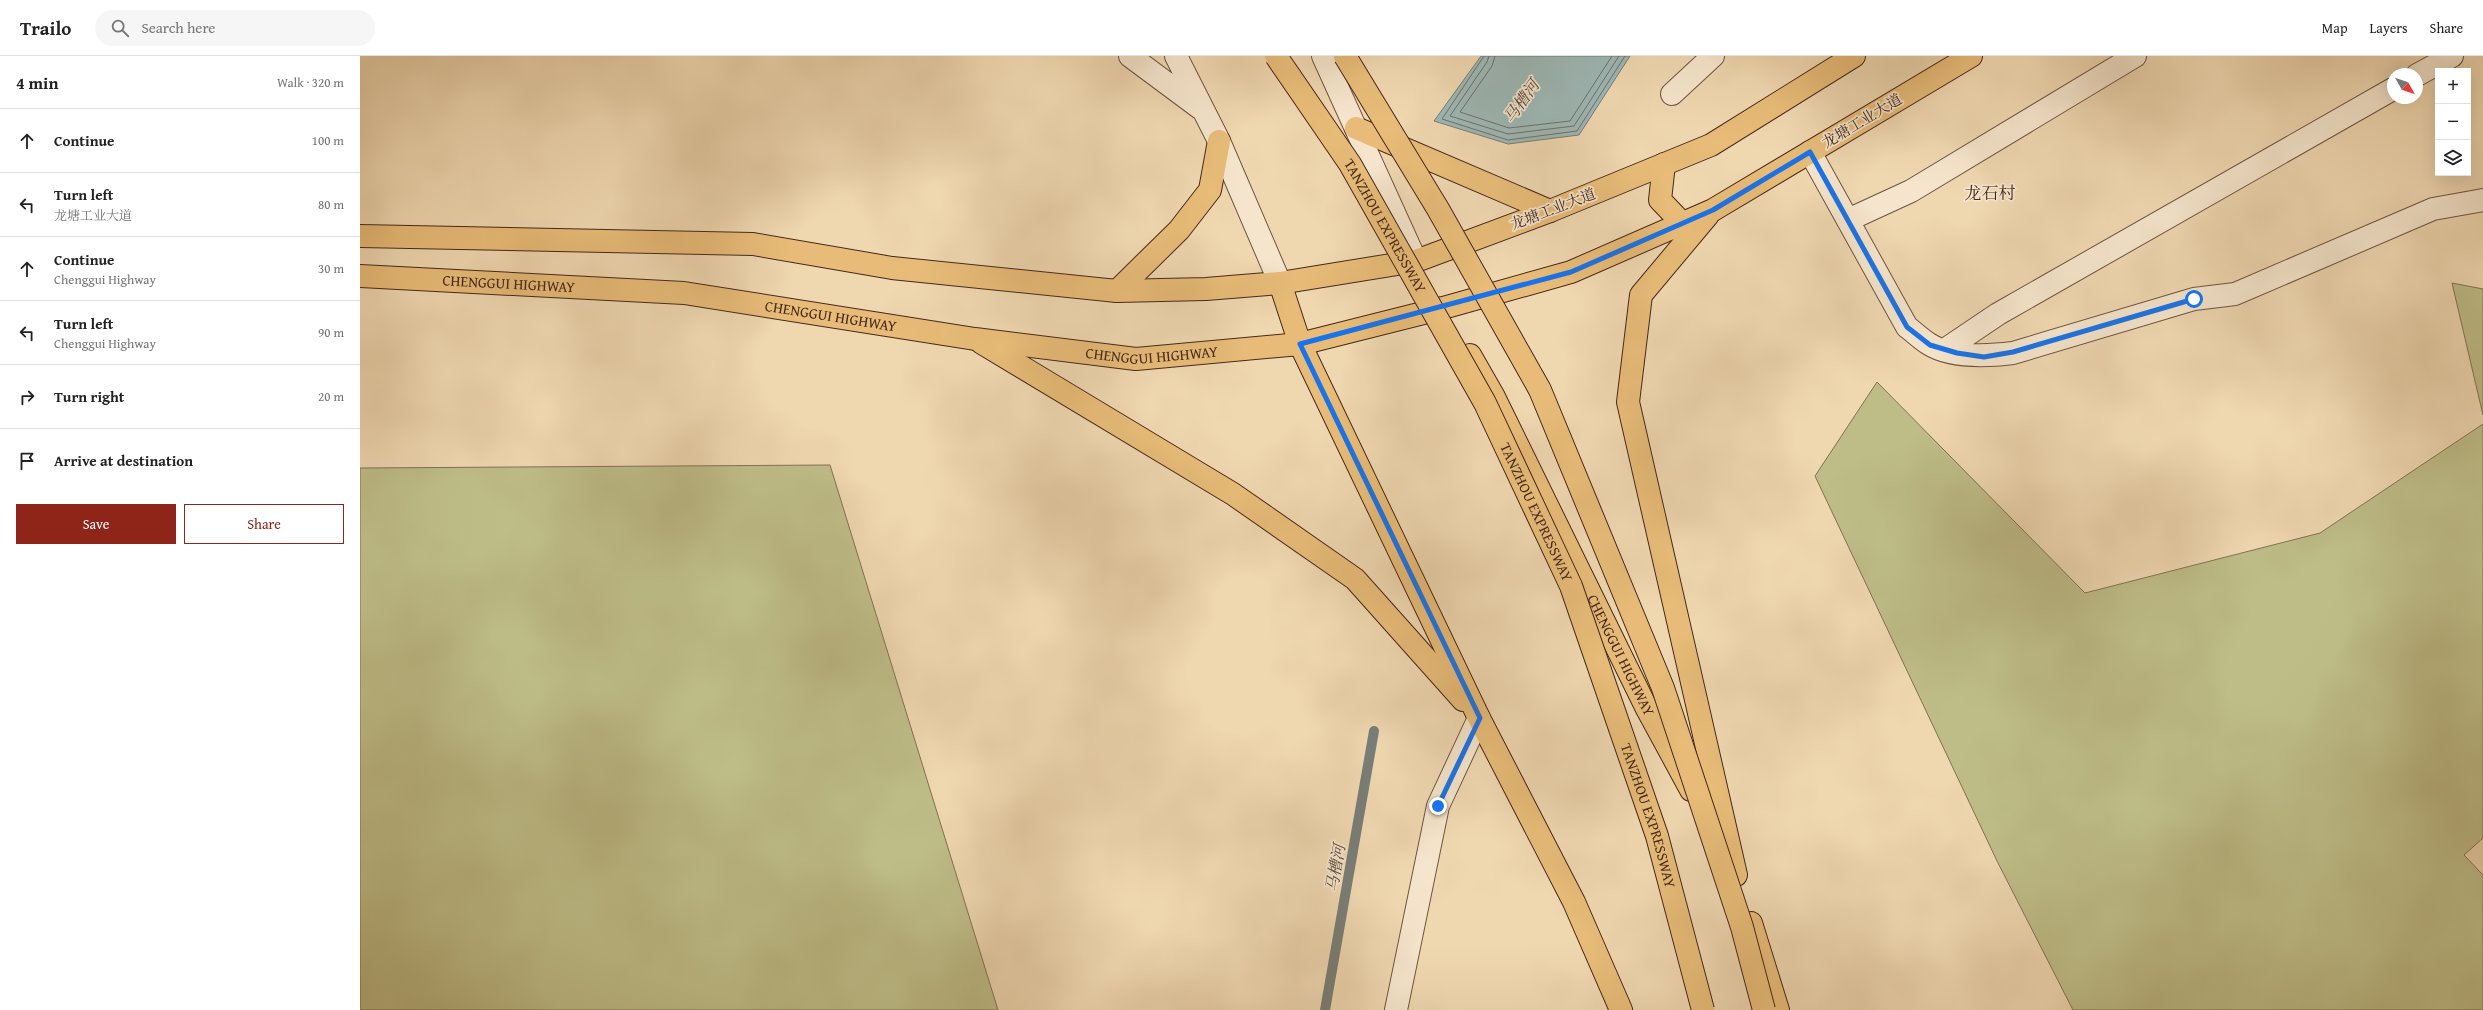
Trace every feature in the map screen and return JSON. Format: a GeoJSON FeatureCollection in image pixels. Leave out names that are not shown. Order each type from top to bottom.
{"type":"FeatureCollection","features":[{"type":"Feature","properties":{"kind":"main road","name":"TANZHOU EXPRESSWAY"},"geometry":{"type":"LineString","coordinates":[[1276,56],[1350,164],[1486,403],[1571,586],[1657,836],[1703,1010]]}},
{"type":"Feature","properties":{"kind":"main road"},"geometry":{"type":"LineString","coordinates":[[1345,56],[1438,210],[1540,390],[1663,688],[1742,927],[1764,1010]]}},
{"type":"Feature","properties":{"kind":"main road","name":"龙塘工业大道"},"geometry":{"type":"LineString","coordinates":[[1416,261],[1550,212],[1711,145],[1854,56]]}},
{"type":"Feature","properties":{"kind":"main road","name":"龙塘工业大道"},"geometry":{"type":"LineString","coordinates":[[1442,308],[1571,272],[1713,210],[1971,56]]}},
{"type":"Feature","properties":{"kind":"main road"},"geometry":{"type":"LineString","coordinates":[[1356,128],[1550,212]]}},
{"type":"Feature","properties":{"kind":"main road"},"geometry":{"type":"LineString","coordinates":[[1116,291],[1179,230],[1210,190],[1220,141]]}},
{"type":"Feature","properties":{"kind":"main road"},"geometry":{"type":"LineString","coordinates":[[1664,164],[1660,200],[1683,224]]}},
{"type":"Feature","properties":{"kind":"main road"},"geometry":{"type":"LineString","coordinates":[[1713,210],[1641,295],[1628,402],[1736,875]]}},
{"type":"Feature","properties":{"kind":"main road"},"geometry":{"type":"LineString","coordinates":[[360,236],[753,244],[892,268],[1116,291],[1206,289],[1280,283],[1416,261]]}},
{"type":"Feature","properties":{"kind":"main road","name":"CHENGGUI HIGHWAY"},"geometry":{"type":"LineString","coordinates":[[1416,261],[1494,397],[1646,707],[1736,875],[1778,1010]]}},
{"type":"Feature","properties":{"kind":"main road","name":"CHENGGUI HIGHWAY"},"geometry":{"type":"LineString","coordinates":[[360,276],[684,293],[975,339],[1136,359],[1300,344],[1442,308]]}},
{"type":"Feature","properties":{"kind":"main road"},"geometry":{"type":"LineString","coordinates":[[1280,283],[1300,344],[1480,718],[1574,902],[1621,1010]]}},
{"type":"Feature","properties":{"kind":"main road"},"geometry":{"type":"LineString","coordinates":[[975,339],[1233,494],[1355,579],[1480,718]]}},
{"type":"Feature","properties":{"kind":"street"},"geometry":{"type":"LineString","coordinates":[[1130,56],[1203,110]]}},
{"type":"Feature","properties":{"kind":"street"},"geometry":{"type":"LineString","coordinates":[[1176,56],[1220,141],[1280,283]]}},
{"type":"Feature","properties":{"kind":"street"},"geometry":{"type":"LineString","coordinates":[[1323,56],[1416,261]]}},
{"type":"Feature","properties":{"kind":"street"},"geometry":{"type":"LineString","coordinates":[[1672,94],[1713,56]]}},
{"type":"Feature","properties":{"kind":"street"},"geometry":{"type":"LineString","coordinates":[[1848,220],[1912,191],[2135,56]]}},
{"type":"Feature","properties":{"kind":"street"},"geometry":{"type":"LineString","coordinates":[[2423,72],[2452,56]]}},
{"type":"Feature","properties":{"kind":"street"},"geometry":{"type":"LineString","coordinates":[[1946,349],[1998,314],[2387,92]]}},
{"type":"Feature","properties":{"kind":"street"},"geometry":{"type":"LineString","coordinates":[[1810,152],[1907,327],[1930,345],[1984,357],[2013,352],[2194,299],[2235,294],[2433,209],[2483,200]]}},
{"type":"Feature","properties":{"kind":"street"},"geometry":{"type":"LineString","coordinates":[[1396,1010],[1438,806],[1480,718]]}},
{"type":"Feature","properties":{"kind":"shaded area"},"geometry":{"type":"Polygon","coordinates":[[[2452,283],[2483,289],[2483,415],[2452,283]]]}},
{"type":"Feature","properties":{"kind":"shaded area"},"geometry":{"type":"Polygon","coordinates":[[[1877,382],[2085,593],[2320,533],[2483,424],[2483,838],[2464,855],[2483,875],[2483,1010],[2073,1010],[1997,861],[1815,476],[1877,382]]]}},
{"type":"Feature","properties":{"kind":"shaded area"},"geometry":{"type":"Polygon","coordinates":[[[830,465],[998,1010],[360,1010],[360,468],[830,465]]]}},
{"type":"Feature","properties":{"kind":"water"},"geometry":{"type":"Polygon","coordinates":[[[1481,56],[1630,56],[1579,135],[1508,144],[1434,121],[1481,56]]]}},
{"type":"Feature","properties":{"kind":"waterway","name":"马槽河"},"geometry":{"type":"LineString","coordinates":[[1325,1010],[1374,731]]}},
{"type":"Feature","properties":{"kind":"district","name":"龙石村"},"geometry":{"type":"Point","coordinates":[1990,193]}},
{"type":"Feature","properties":{"kind":"route"},"geometry":{"type":"LineString","coordinates":[[1438,806],[1480,718],[1300,344],[1442,308],[1571,272],[1713,210],[1810,152],[1907,327],[1930,345],[1957,353],[1984,357],[2013,352],[2194,299]]}}]}
